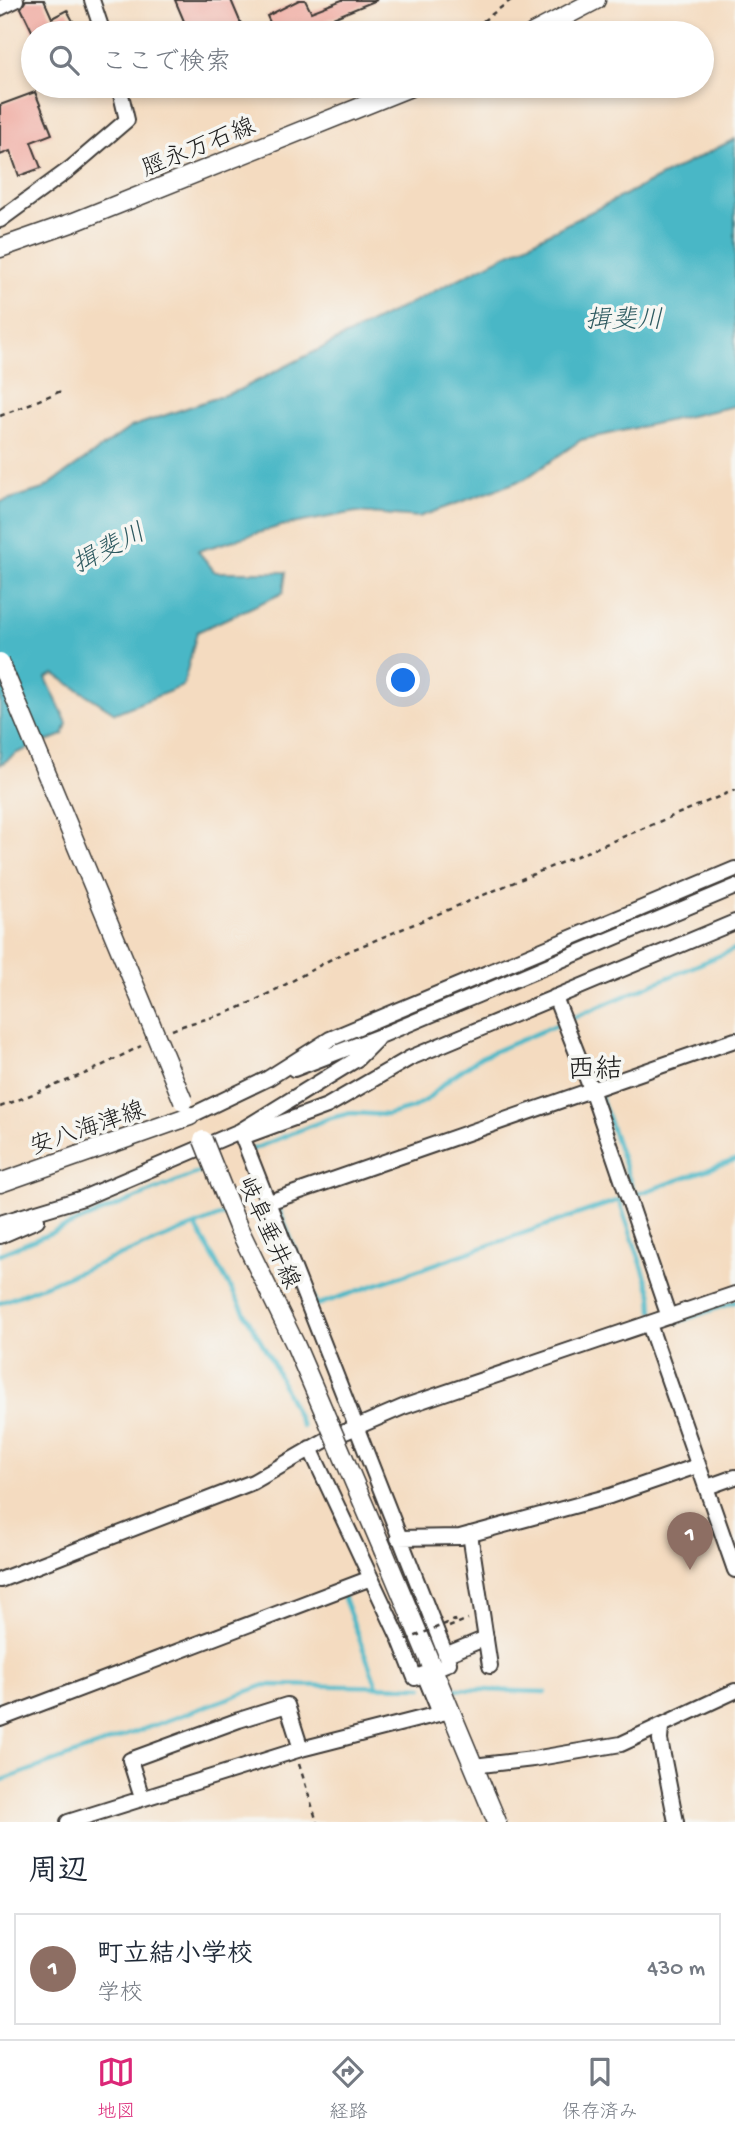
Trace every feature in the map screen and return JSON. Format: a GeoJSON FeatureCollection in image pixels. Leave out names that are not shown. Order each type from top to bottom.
{"type":"FeatureCollection","features":[{"type":"Feature","properties":{"kind":"main road"},"geometry":{"type":"LineString","coordinates":[[556,21],[596,0]]}},
{"type":"Feature","properties":{"kind":"main road","name":"脛永万石線"},"geometry":{"type":"LineString","coordinates":[[0,248],[74,222],[383,98]]}},
{"type":"Feature","properties":{"kind":"main road","name":"岐阜垂井線"},"geometry":{"type":"LineString","coordinates":[[0,662],[238,1227],[295,1344],[384,1552],[439,1662],[445,1712],[473,1766],[497,1822]]}},
{"type":"Feature","properties":{"kind":"main road","name":"安八海津線"},"geometry":{"type":"LineString","coordinates":[[0,1183],[187,1109]]}},
{"type":"Feature","properties":{"kind":"street"},"geometry":{"type":"LineString","coordinates":[[0,8],[16,0]]}},
{"type":"Feature","properties":{"kind":"street"},"geometry":{"type":"LineString","coordinates":[[92,0],[99,21]]}},
{"type":"Feature","properties":{"kind":"street"},"geometry":{"type":"LineString","coordinates":[[0,220],[71,168],[127,120],[122,98]]}},
{"type":"Feature","properties":{"kind":"street"},"geometry":{"type":"LineString","coordinates":[[267,1079],[330,1039],[735,869]]}},
{"type":"Feature","properties":{"kind":"street"},"geometry":{"type":"LineString","coordinates":[[187,1109],[380,1036],[735,887]]}},
{"type":"Feature","properties":{"kind":"street"},"geometry":{"type":"LineString","coordinates":[[240,1131],[248,1135],[327,1106],[410,1058],[735,922]]}},
{"type":"Feature","properties":{"kind":"street"},"geometry":{"type":"LineString","coordinates":[[555,998],[591,1089],[669,1317]]}},
{"type":"Feature","properties":{"kind":"street"},"geometry":{"type":"LineString","coordinates":[[0,1236],[240,1131],[357,1059],[380,1036]]}},
{"type":"Feature","properties":{"kind":"street"},"geometry":{"type":"LineString","coordinates":[[269,1202],[735,1040]]}},
{"type":"Feature","properties":{"kind":"street"},"geometry":{"type":"LineString","coordinates":[[240,1131],[357,1426],[439,1662],[486,1639]]}},
{"type":"Feature","properties":{"kind":"street"},"geometry":{"type":"LineString","coordinates":[[0,1223],[83,1198]]}},
{"type":"Feature","properties":{"kind":"street"},"geometry":{"type":"LineString","coordinates":[[0,1580],[253,1482],[310,1448],[403,1407],[735,1294]]}},
{"type":"Feature","properties":{"kind":"street"},"geometry":{"type":"LineString","coordinates":[[649,1324],[735,1570]]}},
{"type":"Feature","properties":{"kind":"street"},"geometry":{"type":"LineString","coordinates":[[68,1822],[298,1750],[445,1712],[424,1674],[415,1678],[400,1640],[310,1448]]}},
{"type":"Feature","properties":{"kind":"street"},"geometry":{"type":"LineString","coordinates":[[398,1538],[460,1537],[610,1496],[697,1466]]}},
{"type":"Feature","properties":{"kind":"street"},"geometry":{"type":"LineString","coordinates":[[706,1487],[735,1477]]}},
{"type":"Feature","properties":{"kind":"street"},"geometry":{"type":"LineString","coordinates":[[470,1534],[490,1666]]}},
{"type":"Feature","properties":{"kind":"street"},"geometry":{"type":"LineString","coordinates":[[0,1719],[371,1578]]}},
{"type":"Feature","properties":{"kind":"street"},"geometry":{"type":"LineString","coordinates":[[473,1766],[621,1744],[735,1691]]}},
{"type":"Feature","properties":{"kind":"street"},"geometry":{"type":"LineString","coordinates":[[142,1798],[130,1760],[287,1705],[298,1750]]}},
{"type":"Feature","properties":{"kind":"street"},"geometry":{"type":"LineString","coordinates":[[660,1727],[660,1740],[676,1822]]}},
{"type":"Feature","properties":{"kind":"path"},"geometry":{"type":"LineString","coordinates":[[483,21],[511,0]]}},
{"type":"Feature","properties":{"kind":"path"},"geometry":{"type":"LineString","coordinates":[[0,416],[61,391]]}},
{"type":"Feature","properties":{"kind":"path"},"geometry":{"type":"LineString","coordinates":[[171,1031],[226,1013],[273,992],[335,957],[735,790]]}},
{"type":"Feature","properties":{"kind":"path"},"geometry":{"type":"LineString","coordinates":[[0,1107],[89,1072],[148,1043]]}},
{"type":"Feature","properties":{"kind":"path"},"geometry":{"type":"LineString","coordinates":[[406,1640],[454,1620],[456,1624],[473,1617]]}},
{"type":"Feature","properties":{"kind":"path"},"geometry":{"type":"LineString","coordinates":[[298,1750],[317,1822]]}},
{"type":"Feature","properties":{"kind":"water","name":"揖斐川"},"geometry":{"type":"Polygon","coordinates":[[[735,139],[735,406],[581,440],[525,479],[419,517],[356,512],[281,526],[198,551],[215,572],[286,572],[283,593],[197,632],[183,686],[115,713],[54,674],[46,678],[67,723],[63,735],[17,753],[0,765],[0,502],[43,489],[131,427],[239,390],[735,139]]]}},
{"type":"Feature","properties":{"kind":"building"},"geometry":{"type":"Polygon","coordinates":[[[26,0],[44,0],[52,18],[67,10],[73,21],[27,21],[21,8],[26,0]]]}},
{"type":"Feature","properties":{"kind":"building"},"geometry":{"type":"Polygon","coordinates":[[[175,0],[231,0],[240,21],[184,21],[175,0]]]}},
{"type":"Feature","properties":{"kind":"building"},"geometry":{"type":"Polygon","coordinates":[[[299,0],[305,0],[311,12],[342,0],[377,0],[326,21],[269,21],[267,16],[299,0]]]}},
{"type":"Feature","properties":{"kind":"building"},"geometry":{"type":"Polygon","coordinates":[[[21,97],[37,98],[52,134],[31,142],[41,168],[19,176],[10,151],[0,155],[0,105],[21,97]]]}},
{"type":"Feature","properties":{"kind":"waterway"},"geometry":{"type":"LineString","coordinates":[[251,1150],[327,1119],[351,1113],[387,1115],[412,1108],[481,1057],[735,949]]}},
{"type":"Feature","properties":{"kind":"waterway"},"geometry":{"type":"LineString","coordinates":[[605,1090],[601,1097],[672,1303]]}},
{"type":"Feature","properties":{"kind":"waterway"},"geometry":{"type":"LineString","coordinates":[[635,1195],[735,1160]]}},
{"type":"Feature","properties":{"kind":"waterway"},"geometry":{"type":"LineString","coordinates":[[0,1254],[209,1168]]}},
{"type":"Feature","properties":{"kind":"waterway"},"geometry":{"type":"LineString","coordinates":[[279,1209],[317,1305],[619,1200],[652,1295],[653,1311]]}},
{"type":"Feature","properties":{"kind":"waterway"},"geometry":{"type":"LineString","coordinates":[[0,1303],[227,1213]]}},
{"type":"Feature","properties":{"kind":"waterway"},"geometry":{"type":"LineString","coordinates":[[196,1227],[272,1361],[302,1426]]}},
{"type":"Feature","properties":{"kind":"waterway"},"geometry":{"type":"LineString","coordinates":[[678,1322],[735,1302]]}},
{"type":"Feature","properties":{"kind":"waterway"},"geometry":{"type":"LineString","coordinates":[[342,1593],[377,1686]]}},
{"type":"Feature","properties":{"kind":"waterway"},"geometry":{"type":"LineString","coordinates":[[0,1781],[265,1685],[423,1687]]}},
{"type":"Feature","properties":{"kind":"waterway"},"geometry":{"type":"LineString","coordinates":[[455,1689],[545,1692]]}},
{"type":"Feature","properties":{"kind":"place","name":"町立結小学校"},"geometry":{"type":"Point","coordinates":[690,1570]}},
{"type":"Feature","properties":{"kind":"district","name":"西結"},"geometry":{"type":"Point","coordinates":[595,1067]}}]}
